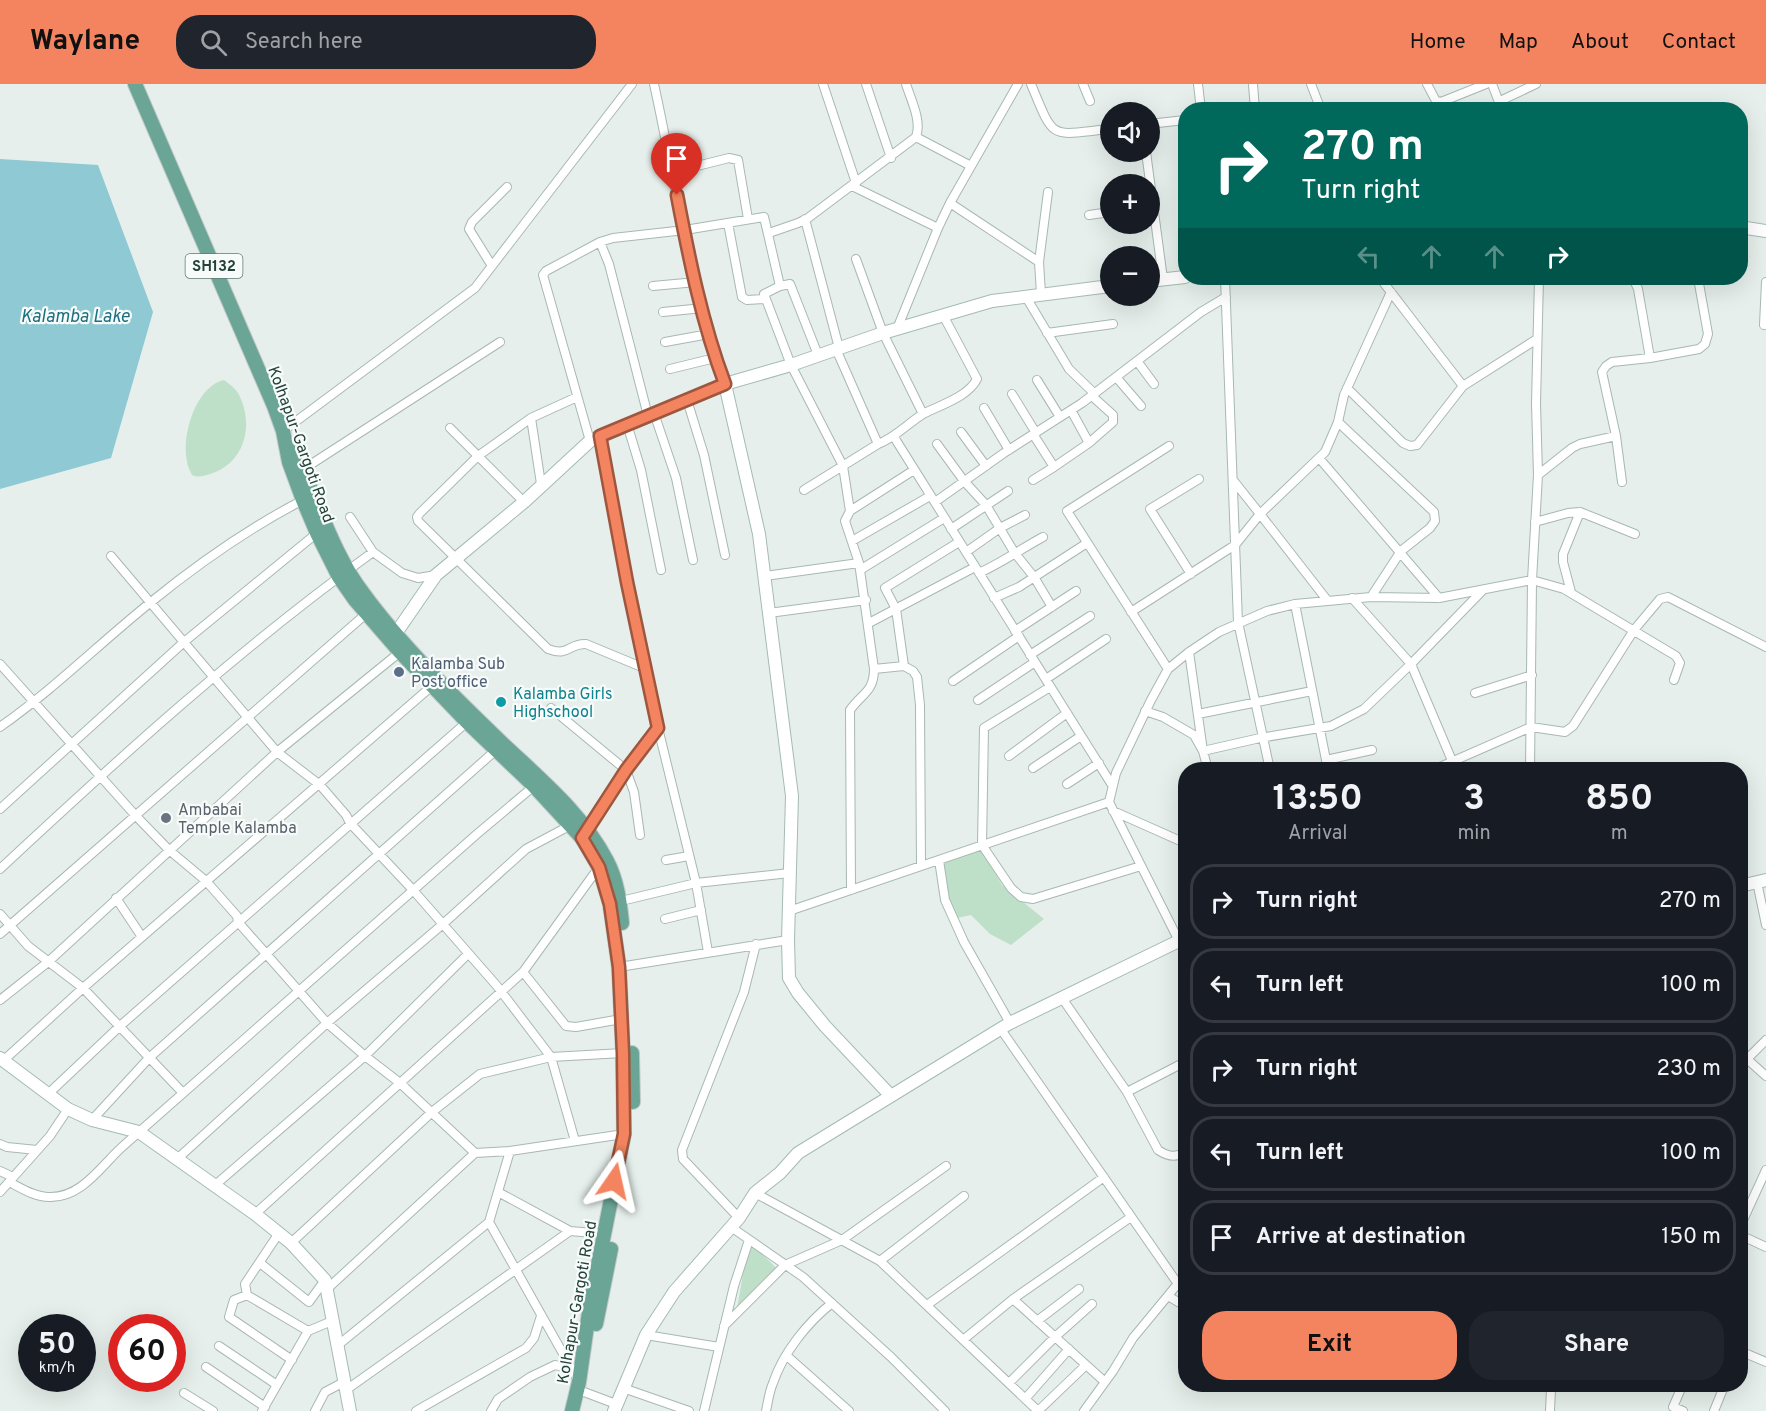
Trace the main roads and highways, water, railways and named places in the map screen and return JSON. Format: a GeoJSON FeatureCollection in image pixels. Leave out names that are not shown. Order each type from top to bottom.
{"type":"FeatureCollection","features":[{"type":"Feature","properties":{"kind":"main road","name":"Kolhapur-Gargoti Road"},"geometry":{"type":"LineString","coordinates":[[135,84],[283,431],[288,449],[299,459],[303,500],[317,533],[367,613],[400,652],[571,825],[585,833],[615,903]]}},
{"type":"Feature","properties":{"kind":"main road"},"geometry":{"type":"LineString","coordinates":[[299,472],[314,498],[344,573],[396,633],[480,722],[539,776],[609,864],[623,967],[633,1074],[633,1125],[580,1389],[580,1411]]}},
{"type":"Feature","properties":{"kind":"main road","name":"Kolhapur-Gargoti Road"},"geometry":{"type":"LineString","coordinates":[[572,1411],[580,1389],[590,1305],[624,1134],[621,1019],[623,967]]}},
{"type":"Feature","properties":{"kind":"water","name":"Kalamba Lake"},"geometry":{"type":"Polygon","coordinates":[[[0,159],[98,165],[153,312],[111,458],[0,489],[0,159]]]}},
{"type":"Feature","properties":{"kind":"place","name":"Kalamba Sub Post office"},"geometry":{"type":"Point","coordinates":[399,672]}},
{"type":"Feature","properties":{"kind":"place","name":"Kalamba Girls Highschool"},"geometry":{"type":"Point","coordinates":[501,702]}},
{"type":"Feature","properties":{"kind":"place","name":"Ambabai Temple Kalamba"},"geometry":{"type":"Point","coordinates":[166,818]}}]}
